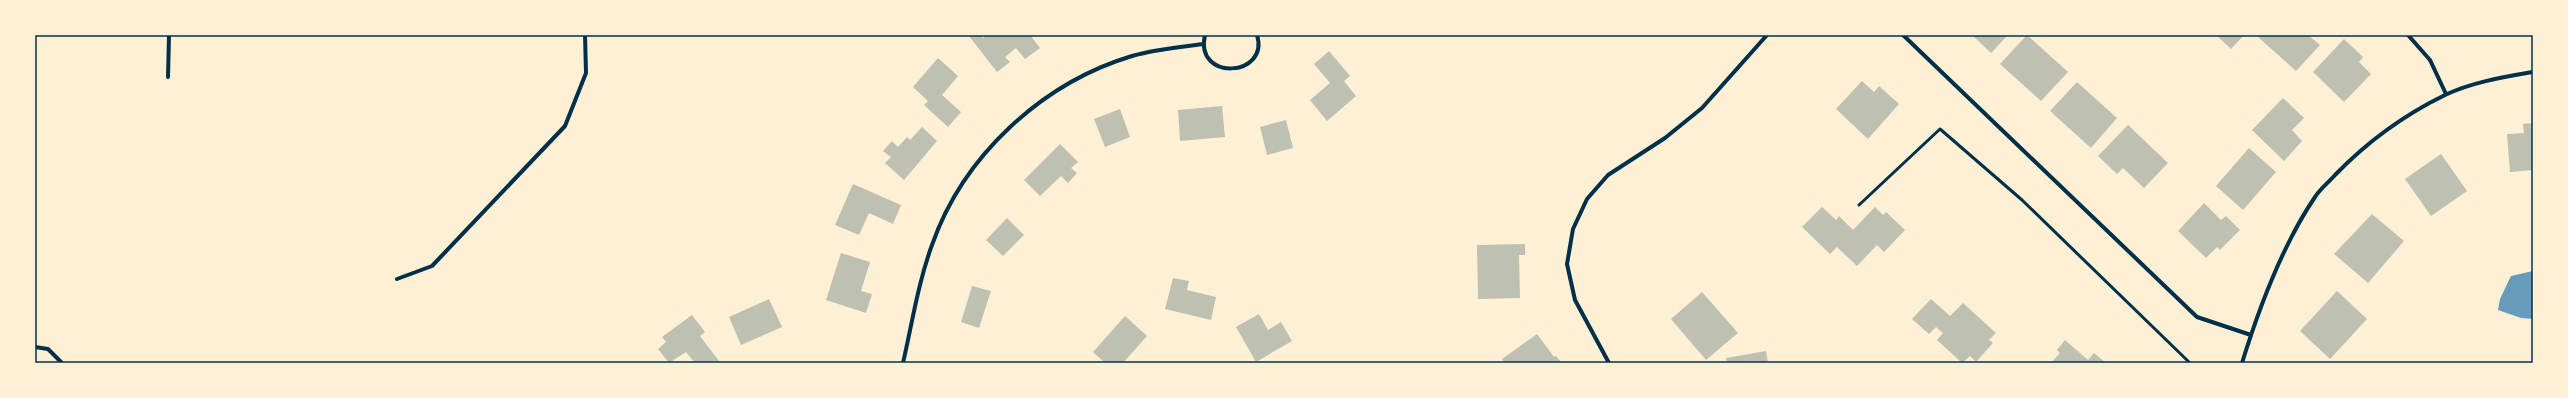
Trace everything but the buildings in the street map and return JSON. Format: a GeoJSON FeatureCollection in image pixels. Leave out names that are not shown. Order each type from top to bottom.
{"type":"FeatureCollection","features":[{"type":"Feature","properties":{"kind":"street"},"geometry":{"type":"LineString","coordinates":[[168,76],[169,35]]}},
{"type":"Feature","properties":{"kind":"street"},"geometry":{"type":"LineString","coordinates":[[397,279],[432,266],[565,126],[586,73],[585,35]]}},
{"type":"Feature","properties":{"kind":"street"},"geometry":{"type":"LineString","coordinates":[[1205,35],[1204,44],[1208,57],[1218,66],[1237,69],[1244,66],[1254,58],[1258,45],[1257,35]]}},
{"type":"Feature","properties":{"kind":"street"},"geometry":{"type":"LineString","coordinates":[[1609,363],[1575,300],[1567,264],[1573,229],[1587,199],[1608,175],[1665,138],[1702,108],[1767,35]]}},
{"type":"Feature","properties":{"kind":"street"},"geometry":{"type":"LineString","coordinates":[[1904,35],[2197,317],[2250,335]]}},
{"type":"Feature","properties":{"kind":"street"},"geometry":{"type":"LineString","coordinates":[[2408,35],[2430,60],[2446,94]]}},
{"type":"Feature","properties":{"kind":"street"},"geometry":{"type":"LineString","coordinates":[[903,363],[924,272],[940,226],[976,166],[1000,136],[1028,111],[1052,94],[1097,69],[1156,50],[1204,44]]}},
{"type":"Feature","properties":{"kind":"street"},"geometry":{"type":"LineString","coordinates":[[2242,363],[2250,335],[2291,236],[2315,196],[2355,154],[2390,126],[2446,94],[2499,78],[2533,72]]}},
{"type":"Feature","properties":{"kind":"street"},"geometry":{"type":"LineString","coordinates":[[35,348],[48,349],[62,363]]}},
{"type":"Feature","properties":{"kind":"lane"},"geometry":{"type":"LineString","coordinates":[[1859,206],[1940,129],[2022,200],[2190,363]]}},
{"type":"Feature","properties":{"kind":"water"},"geometry":{"type":"Polygon","coordinates":[[[2533,271],[2533,319],[2521,318],[2498,310],[2500,299],[2511,276],[2533,271]]]}}]}
